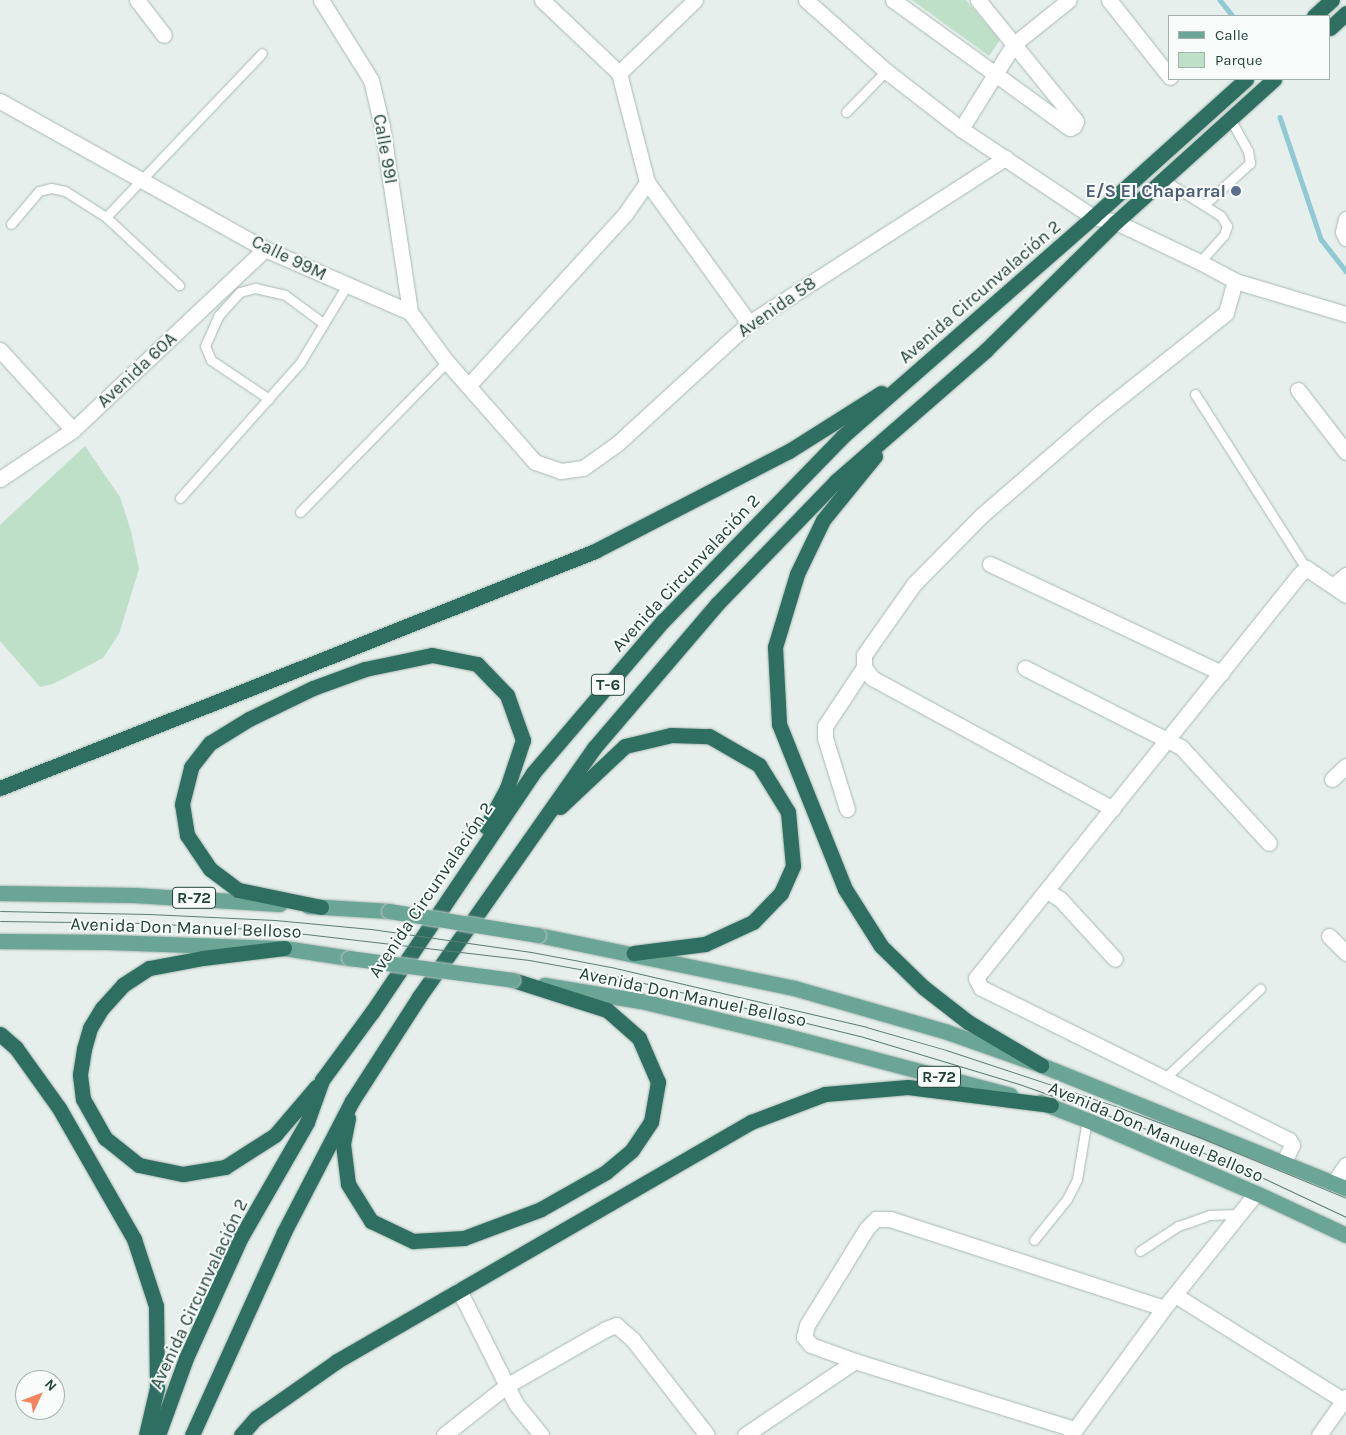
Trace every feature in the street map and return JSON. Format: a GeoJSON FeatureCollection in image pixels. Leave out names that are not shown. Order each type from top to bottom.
{"type":"FeatureCollection","features":[{"type":"Feature","properties":{"kind":"highway"},"geometry":{"type":"LineString","coordinates":[[1315,15],[1332,0]]}},
{"type":"Feature","properties":{"kind":"highway"},"geometry":{"type":"LineString","coordinates":[[1331,27],[1346,13]]}},
{"type":"Feature","properties":{"kind":"highway","name":"Avenida Circunvalación 2"},"geometry":{"type":"LineString","coordinates":[[158,1435],[186,1358],[237,1246],[307,1122],[322,1080],[372,1012],[533,773],[663,621],[843,436],[1094,217],[1245,80]]}},
{"type":"Feature","properties":{"kind":"highway","name":"T-6"},"geometry":{"type":"LineString","coordinates":[[192,1435],[284,1232],[352,1100],[419,997],[594,748],[717,604],[836,481],[986,350],[1116,222],[1273,80]]}},
{"type":"Feature","properties":{"kind":"highway"},"geometry":{"type":"LineString","coordinates":[[0,788],[595,551],[789,451],[920,368]]}},
{"type":"Feature","properties":{"kind":"highway"},"geometry":{"type":"LineString","coordinates":[[900,425],[823,520],[797,574],[775,647],[779,724],[845,888],[881,946],[923,987],[968,1022],[1041,1065]]}},
{"type":"Feature","properties":{"kind":"highway"},"geometry":{"type":"LineString","coordinates":[[321,907],[238,890],[210,869],[187,835],[182,804],[191,767],[210,743],[248,719],[305,692],[365,669],[432,655],[477,664],[507,695],[523,740],[507,788],[446,900]]}},
{"type":"Feature","properties":{"kind":"highway"},"geometry":{"type":"LineString","coordinates":[[535,830],[625,746],[671,735],[709,736],[759,765],[788,812],[793,866],[781,893],[753,922],[705,944],[634,953]]}},
{"type":"Feature","properties":{"kind":"highway"},"geometry":{"type":"LineString","coordinates":[[284,948],[203,958],[149,968],[123,985],[102,1008],[90,1028],[80,1075],[84,1099],[105,1138],[139,1165],[183,1174],[226,1167],[275,1135],[322,1080]]}},
{"type":"Feature","properties":{"kind":"highway"},"geometry":{"type":"LineString","coordinates":[[352,1100],[343,1144],[348,1184],[371,1221],[413,1241],[464,1238],[541,1209],[606,1172],[632,1150],[651,1122],[658,1082],[639,1038],[607,1010],[513,980]]}},
{"type":"Feature","properties":{"kind":"highway"},"geometry":{"type":"LineString","coordinates":[[0,1034],[16,1048],[59,1108],[134,1239],[156,1306],[157,1388],[146,1435]]}},
{"type":"Feature","properties":{"kind":"highway"},"geometry":{"type":"LineString","coordinates":[[241,1435],[256,1418],[337,1361],[751,1122],[825,1094],[908,1087],[1051,1105]]}},
{"type":"Feature","properties":{"kind":"main road","name":"Avenida Don Manuel Belloso"},"geometry":{"type":"LineString","coordinates":[[0,893],[134,895],[388,911],[538,935],[634,953],[794,988],[947,1032],[1041,1065],[1340,1185]]}},
{"type":"Feature","properties":{"kind":"main road","name":"Avenida Don Manuel Belloso"},"geometry":{"type":"LineString","coordinates":[[0,941],[108,942],[284,948],[513,980],[641,1001],[787,1036],[1051,1105],[1256,1193],[1346,1236]]}},
{"type":"Feature","properties":{"kind":"street"},"geometry":{"type":"LineString","coordinates":[[137,0],[164,35]]}},
{"type":"Feature","properties":{"kind":"street","name":"Calle 99I"},"geometry":{"type":"LineString","coordinates":[[321,0],[371,80],[382,126],[410,312]]}},
{"type":"Feature","properties":{"kind":"street"},"geometry":{"type":"LineString","coordinates":[[542,0],[619,73],[646,182],[749,323]]}},
{"type":"Feature","properties":{"kind":"street"},"geometry":{"type":"LineString","coordinates":[[619,73],[695,0]]}},
{"type":"Feature","properties":{"kind":"street"},"geometry":{"type":"LineString","coordinates":[[893,0],[1070,128],[1074,126],[1076,121],[978,0]]}},
{"type":"Feature","properties":{"kind":"street"},"geometry":{"type":"LineString","coordinates":[[961,129],[1014,44],[1069,0]]}},
{"type":"Feature","properties":{"kind":"street"},"geometry":{"type":"LineString","coordinates":[[1109,0],[1168,75]]}},
{"type":"Feature","properties":{"kind":"street"},"geometry":{"type":"LineString","coordinates":[[809,1],[886,71],[961,129],[1094,217],[1116,222],[1235,281],[1346,314]]}},
{"type":"Feature","properties":{"kind":"street","name":"Calle 99M"},"geometry":{"type":"LineString","coordinates":[[0,101],[141,178],[265,249],[410,312]]}},
{"type":"Feature","properties":{"kind":"street","name":"Avenida 58"},"geometry":{"type":"LineString","coordinates":[[468,386],[535,462],[561,471],[583,468],[618,443],[749,323],[1005,158]]}},
{"type":"Feature","properties":{"kind":"street"},"geometry":{"type":"LineString","coordinates":[[410,312],[447,362],[468,386],[626,214],[646,182]]}},
{"type":"Feature","properties":{"kind":"street"},"geometry":{"type":"LineString","coordinates":[[1346,219],[1342,232],[1346,238]]}},
{"type":"Feature","properties":{"kind":"street","name":"Avenida 60A"},"geometry":{"type":"LineString","coordinates":[[0,479],[73,430],[265,249]]}},
{"type":"Feature","properties":{"kind":"street"},"geometry":{"type":"LineString","coordinates":[[847,809],[825,738],[825,726],[864,667],[864,655],[914,584],[982,515],[1101,412],[1226,313],[1235,281]]}},
{"type":"Feature","properties":{"kind":"street"},"geometry":{"type":"LineString","coordinates":[[0,350],[73,430]]}},
{"type":"Feature","properties":{"kind":"street"},"geometry":{"type":"LineString","coordinates":[[1298,390],[1346,452]]}},
{"type":"Feature","properties":{"kind":"street"},"geometry":{"type":"LineString","coordinates":[[990,564],[1222,673]]}},
{"type":"Feature","properties":{"kind":"street"},"geometry":{"type":"LineString","coordinates":[[1284,1162],[1292,1145],[1289,1140],[981,988],[976,978],[1222,673],[1288,587],[1306,568],[1334,585],[1346,595]]}},
{"type":"Feature","properties":{"kind":"street"},"geometry":{"type":"LineString","coordinates":[[1334,585],[1346,575]]}},
{"type":"Feature","properties":{"kind":"street"},"geometry":{"type":"LineString","coordinates":[[864,667],[872,678],[1113,809]]}},
{"type":"Feature","properties":{"kind":"street"},"geometry":{"type":"LineString","coordinates":[[1025,668],[1169,739],[1181,747],[1269,843]]}},
{"type":"Feature","properties":{"kind":"street"},"geometry":{"type":"LineString","coordinates":[[1332,780],[1346,766]]}},
{"type":"Feature","properties":{"kind":"street"},"geometry":{"type":"LineString","coordinates":[[1047,891],[1060,899],[1115,959]]}},
{"type":"Feature","properties":{"kind":"street"},"geometry":{"type":"LineString","coordinates":[[1329,936],[1346,953]]}},
{"type":"Feature","properties":{"kind":"street"},"geometry":{"type":"LineString","coordinates":[[1340,1185],[1346,1165]]}},
{"type":"Feature","properties":{"kind":"street"},"geometry":{"type":"LineString","coordinates":[[1164,1308],[890,1219],[876,1219],[867,1228],[807,1325],[804,1336],[811,1345],[855,1361],[1072,1432],[1164,1308],[1256,1193]]}},
{"type":"Feature","properties":{"kind":"street"},"geometry":{"type":"LineString","coordinates":[[459,1290],[506,1386],[526,1420],[541,1435]]}},
{"type":"Feature","properties":{"kind":"street"},"geometry":{"type":"LineString","coordinates":[[1175,1295],[1345,1400],[1319,1435]]}},
{"type":"Feature","properties":{"kind":"street"},"geometry":{"type":"LineString","coordinates":[[444,1435],[506,1386],[616,1325],[633,1340],[707,1435]]}},
{"type":"Feature","properties":{"kind":"street"},"geometry":{"type":"LineString","coordinates":[[745,1435],[855,1361]]}},
{"type":"Feature","properties":{"kind":"lane"},"geometry":{"type":"LineString","coordinates":[[106,217],[141,178],[262,53]]}},
{"type":"Feature","properties":{"kind":"lane"},"geometry":{"type":"LineString","coordinates":[[846,112],[886,71]]}},
{"type":"Feature","properties":{"kind":"lane"},"geometry":{"type":"LineString","coordinates":[[1204,205],[1250,163],[1248,151],[1230,119]]}},
{"type":"Feature","properties":{"kind":"lane"},"geometry":{"type":"LineString","coordinates":[[1164,180],[1222,216],[1227,226],[1224,235],[1200,262]]}},
{"type":"Feature","properties":{"kind":"lane"},"geometry":{"type":"LineString","coordinates":[[11,224],[39,191],[51,188],[65,191],[106,217],[179,285]]}},
{"type":"Feature","properties":{"kind":"lane"},"geometry":{"type":"LineString","coordinates":[[180,498],[300,363],[347,285]]}},
{"type":"Feature","properties":{"kind":"lane"},"geometry":{"type":"LineString","coordinates":[[269,399],[210,360],[205,346],[219,315],[240,292],[255,288],[285,295],[323,324]]}},
{"type":"Feature","properties":{"kind":"lane"},"geometry":{"type":"LineString","coordinates":[[300,512],[447,362]]}},
{"type":"Feature","properties":{"kind":"lane"},"geometry":{"type":"LineString","coordinates":[[1195,394],[1306,568]]}},
{"type":"Feature","properties":{"kind":"lane"},"geometry":{"type":"LineString","coordinates":[[1164,1079],[1260,990]]}},
{"type":"Feature","properties":{"kind":"lane"},"geometry":{"type":"LineString","coordinates":[[1034,1240],[1066,1199],[1077,1179],[1087,1120]]}},
{"type":"Feature","properties":{"kind":"lane"},"geometry":{"type":"LineString","coordinates":[[1140,1251],[1178,1226],[1209,1215],[1239,1214]]}},
{"type":"Feature","properties":{"kind":"green space"},"geometry":{"type":"Polygon","coordinates":[[[912,0],[966,0],[1000,40],[989,56],[912,0]]]}},
{"type":"Feature","properties":{"kind":"green space"},"geometry":{"type":"Polygon","coordinates":[[[85,446],[120,497],[131,531],[139,569],[119,634],[103,658],[53,684],[40,687],[0,641],[0,525],[85,446]]]}},
{"type":"Feature","properties":{"kind":"waterway"},"geometry":{"type":"LineString","coordinates":[[1220,0],[1232,15]]}},
{"type":"Feature","properties":{"kind":"waterway"},"geometry":{"type":"LineString","coordinates":[[1280,117],[1321,239],[1346,271]]}},
{"type":"Feature","properties":{"kind":"tram line"},"geometry":{"type":"LineString","coordinates":[[0,911],[149,914],[275,920],[371,929],[531,952],[611,967],[866,1027],[946,1050],[1115,1106],[1199,1137],[1346,1198]]}},
{"type":"Feature","properties":{"kind":"tram line"},"geometry":{"type":"LineString","coordinates":[[0,921],[145,923],[271,930],[529,960],[607,974],[860,1036],[1019,1084],[1149,1130],[1261,1177],[1346,1217]]}},
{"type":"Feature","properties":{"kind":"place","name":"E/S El Chaparral"},"geometry":{"type":"Point","coordinates":[1236,191]}}]}
